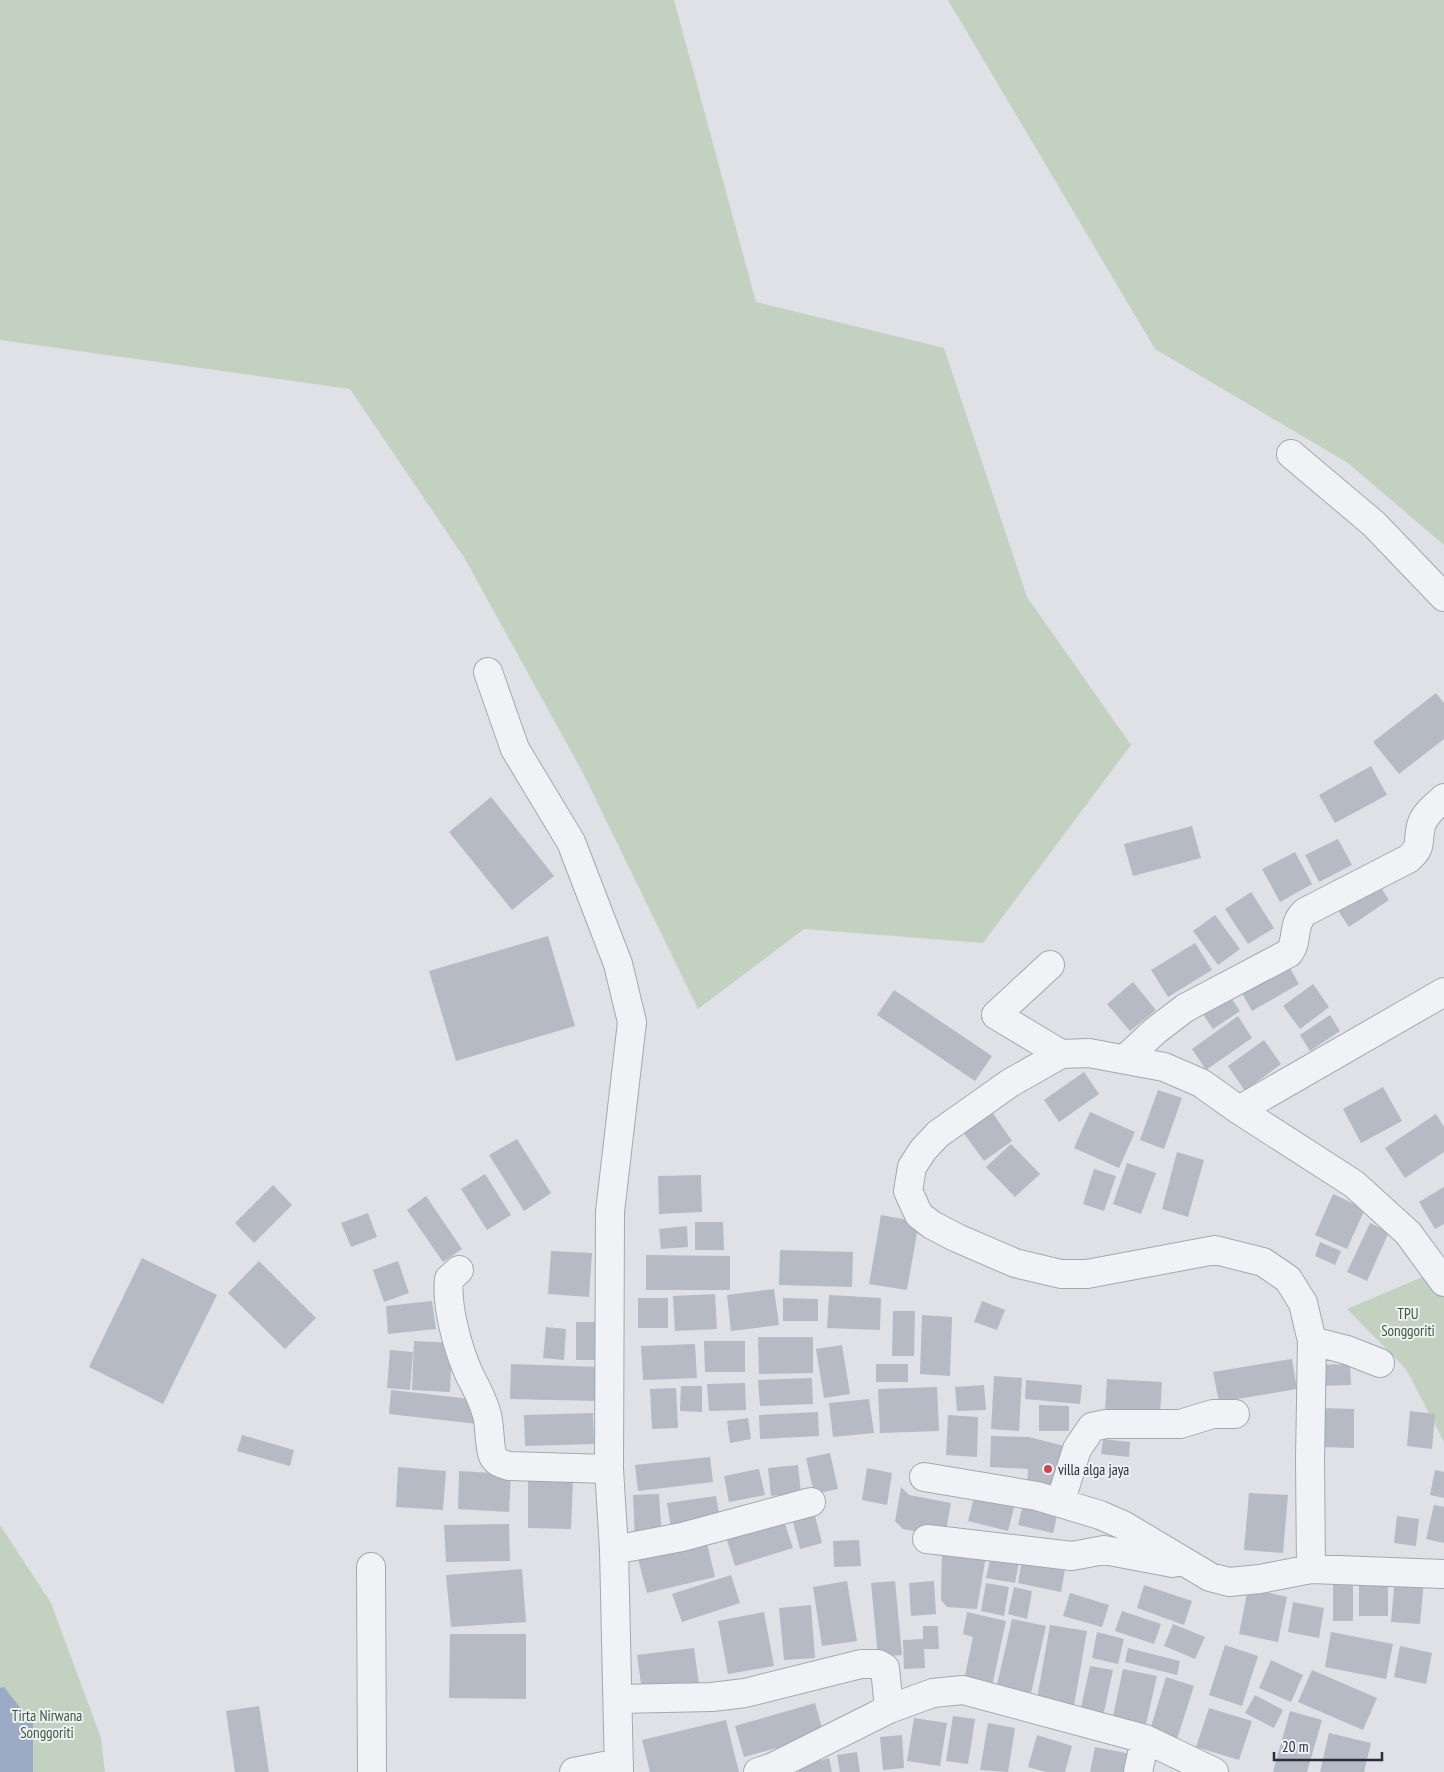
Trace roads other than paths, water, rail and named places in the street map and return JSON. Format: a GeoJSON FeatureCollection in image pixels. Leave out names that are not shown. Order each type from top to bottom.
{"type":"FeatureCollection","features":[{"type":"Feature","properties":{"kind":"street"},"geometry":{"type":"LineString","coordinates":[[1291,454],[1374,524],[1444,597]]}},
{"type":"Feature","properties":{"kind":"street"},"geometry":{"type":"LineString","coordinates":[[488,672],[515,749],[571,842],[618,964],[632,1022],[610,1212],[609,1469],[614,1550],[619,1767],[574,1772]]}},
{"type":"Feature","properties":{"kind":"street"},"geometry":{"type":"LineString","coordinates":[[1124,1059],[1155,1031],[1185,1008],[1290,953],[1293,948],[1296,925],[1299,918],[1305,912],[1408,859],[1416,852],[1420,844],[1421,826],[1427,813],[1444,798]]}},
{"type":"Feature","properties":{"kind":"street"},"geometry":{"type":"LineString","coordinates":[[1050,965],[996,1016],[1061,1054]]}},
{"type":"Feature","properties":{"kind":"street"},"geometry":{"type":"LineString","coordinates":[[1239,1110],[1444,992]]}},
{"type":"Feature","properties":{"kind":"street"},"geometry":{"type":"LineString","coordinates":[[1311,1569],[1312,1341],[1303,1303],[1288,1279],[1263,1262],[1215,1250],[1087,1274],[1061,1274],[1015,1263],[957,1238],[932,1225],[919,1215],[908,1191],[912,1168],[923,1150],[938,1134],[1010,1083],[1061,1054],[1089,1053],[1164,1067],[1201,1083],[1239,1110],[1354,1184],[1408,1234],[1444,1282]]}},
{"type":"Feature","properties":{"kind":"street"},"geometry":{"type":"LineString","coordinates":[[459,1270],[449,1279],[448,1290],[453,1322],[462,1355],[470,1375],[482,1396],[488,1417],[492,1454],[498,1462],[509,1466],[609,1469]]}},
{"type":"Feature","properties":{"kind":"street"},"geometry":{"type":"LineString","coordinates":[[1312,1341],[1347,1350],[1380,1363]]}},
{"type":"Feature","properties":{"kind":"street"},"geometry":{"type":"LineString","coordinates":[[1060,1503],[1077,1449],[1092,1427],[1106,1424],[1180,1424],[1213,1414],[1235,1414]]}},
{"type":"Feature","properties":{"kind":"street"},"geometry":{"type":"LineString","coordinates":[[924,1477],[1005,1490],[1060,1503],[1123,1525],[1189,1566],[1210,1577],[1229,1582],[1260,1579],[1311,1569],[1444,1574]]}},
{"type":"Feature","properties":{"kind":"street"},"geometry":{"type":"LineString","coordinates":[[614,1550],[682,1537],[811,1502]]}},
{"type":"Feature","properties":{"kind":"street"},"geometry":{"type":"LineString","coordinates":[[927,1539],[1072,1556],[1104,1550],[1189,1566]]}},
{"type":"Feature","properties":{"kind":"street"},"geometry":{"type":"LineString","coordinates":[[371,1567],[372,1772]]}},
{"type":"Feature","properties":{"kind":"street"},"geometry":{"type":"LineString","coordinates":[[618,1700],[712,1697],[745,1693],[861,1664],[878,1664],[885,1668],[889,1709]]}},
{"type":"Feature","properties":{"kind":"street"},"geometry":{"type":"LineString","coordinates":[[758,1772],[771,1768],[889,1709],[933,1693],[963,1690],[1145,1739],[1214,1772]]}},
{"type":"Feature","properties":{"kind":"street"},"geometry":{"type":"LineString","coordinates":[[1138,1772],[1145,1739]]}},
{"type":"Feature","properties":{"kind":"water"},"geometry":{"type":"Polygon","coordinates":[[[4,1687],[33,1724],[33,1772],[0,1772],[0,1688],[4,1687]]]}},
{"type":"Feature","properties":{"kind":"place","name":"villa alga jaya"},"geometry":{"type":"Point","coordinates":[1048,1469]}},
{"type":"Feature","properties":{"kind":"park label","name":"TPU Songgoriti"},"geometry":{"type":"Point","coordinates":[1408,1322]}},
{"type":"Feature","properties":{"kind":"park label","name":"Tirta Nirwana Songgoriti"},"geometry":{"type":"Point","coordinates":[47,1724]}}]}
